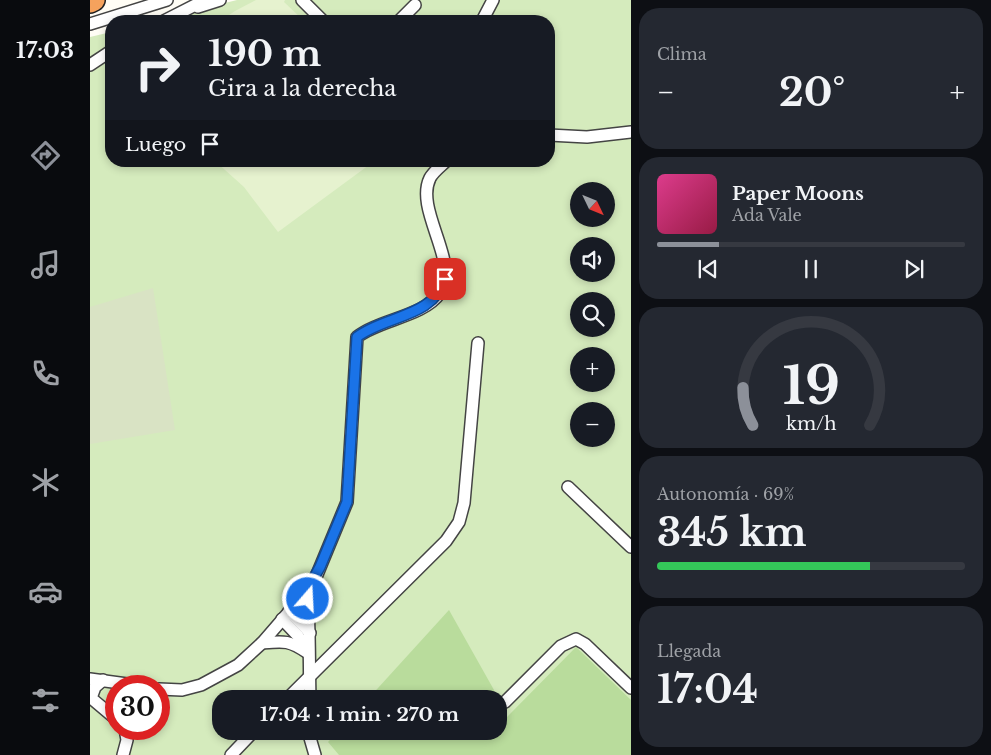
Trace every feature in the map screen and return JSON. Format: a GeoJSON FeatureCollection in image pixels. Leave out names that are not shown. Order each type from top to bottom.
{"type":"FeatureCollection","features":[{"type":"Feature","properties":{"kind":"highway"},"geometry":{"type":"LineString","coordinates":[[90,2],[94,0]]}},
{"type":"Feature","properties":{"kind":"street"},"geometry":{"type":"LineString","coordinates":[[119,15],[167,0]]}},
{"type":"Feature","properties":{"kind":"street"},"geometry":{"type":"LineString","coordinates":[[176,15],[205,0]]}},
{"type":"Feature","properties":{"kind":"street"},"geometry":{"type":"LineString","coordinates":[[180,13],[220,0]]}},
{"type":"Feature","properties":{"kind":"street"},"geometry":{"type":"LineString","coordinates":[[302,0],[317,15]]}},
{"type":"Feature","properties":{"kind":"street"},"geometry":{"type":"LineString","coordinates":[[485,15],[493,0]]}},
{"type":"Feature","properties":{"kind":"street"},"geometry":{"type":"LineString","coordinates":[[405,15],[415,5]]}},
{"type":"Feature","properties":{"kind":"street"},"geometry":{"type":"LineString","coordinates":[[90,24],[105,19]]}},
{"type":"Feature","properties":{"kind":"street"},"geometry":{"type":"LineString","coordinates":[[90,65],[105,55]]}},
{"type":"Feature","properties":{"kind":"street"},"geometry":{"type":"LineString","coordinates":[[555,135],[587,137],[631,132]]}},
{"type":"Feature","properties":{"kind":"street"},"geometry":{"type":"LineString","coordinates":[[170,689],[182,690],[216,679],[238,665],[262,643],[307,590],[320,567],[347,502],[357,337],[366,330],[429,304],[441,292],[445,279],[444,262],[428,203],[427,189],[430,178],[440,167]]}},
{"type":"Feature","properties":{"kind":"street"},"geometry":{"type":"LineString","coordinates":[[296,690],[446,542],[459,522],[464,503],[478,343]]}},
{"type":"Feature","properties":{"kind":"street"},"geometry":{"type":"LineString","coordinates":[[568,487],[631,547]]}},
{"type":"Feature","properties":{"kind":"street"},"geometry":{"type":"LineString","coordinates":[[307,590],[310,633],[308,652],[310,690]]}},
{"type":"Feature","properties":{"kind":"street"},"geometry":{"type":"LineString","coordinates":[[286,615],[310,633]]}},
{"type":"Feature","properties":{"kind":"street"},"geometry":{"type":"LineString","coordinates":[[286,615],[308,652]]}},
{"type":"Feature","properties":{"kind":"street"},"geometry":{"type":"LineString","coordinates":[[507,700],[561,646],[576,639],[584,644],[631,688]]}},
{"type":"Feature","properties":{"kind":"street"},"geometry":{"type":"LineString","coordinates":[[262,643],[282,640],[294,643],[308,652]]}},
{"type":"Feature","properties":{"kind":"street"},"geometry":{"type":"LineString","coordinates":[[94,681],[95,687],[90,698],[105,710]]}},
{"type":"Feature","properties":{"kind":"street"},"geometry":{"type":"LineString","coordinates":[[122,755],[127,740]]}},
{"type":"Feature","properties":{"kind":"street"},"geometry":{"type":"LineString","coordinates":[[231,755],[245,740]]}},
{"type":"Feature","properties":{"kind":"street"},"geometry":{"type":"LineString","coordinates":[[311,740],[316,755]]}},
{"type":"Feature","properties":{"kind":"green space"},"geometry":{"type":"Polygon","coordinates":[[[237,0],[631,0],[631,755],[90,755],[90,37],[105,33],[105,167],[555,167],[555,15],[177,15],[237,0]]]}},
{"type":"Feature","properties":{"kind":"green space"},"geometry":{"type":"Polygon","coordinates":[[[256,0],[285,0],[284,2],[298,15],[229,15],[256,0]]]}},
{"type":"Feature","properties":{"kind":"green space"},"geometry":{"type":"Polygon","coordinates":[[[222,167],[366,167],[278,232],[244,187],[222,167]]]}},
{"type":"Feature","properties":{"kind":"green space"},"geometry":{"type":"Polygon","coordinates":[[[153,288],[175,430],[90,444],[90,307],[153,288]]]}},
{"type":"Feature","properties":{"kind":"green space"},"geometry":{"type":"Polygon","coordinates":[[[449,610],[494,690],[376,690],[449,610]]]}},
{"type":"Feature","properties":{"kind":"green space"},"geometry":{"type":"Polygon","coordinates":[[[576,647],[631,700],[631,755],[339,755],[328,742],[330,740],[507,740],[507,717],[576,647]]]}},
{"type":"Feature","properties":{"kind":"route"},"geometry":{"type":"LineString","coordinates":[[308,599],[307,590],[316,577],[347,502],[357,337],[366,330],[429,304],[441,292],[445,279]]}}]}
